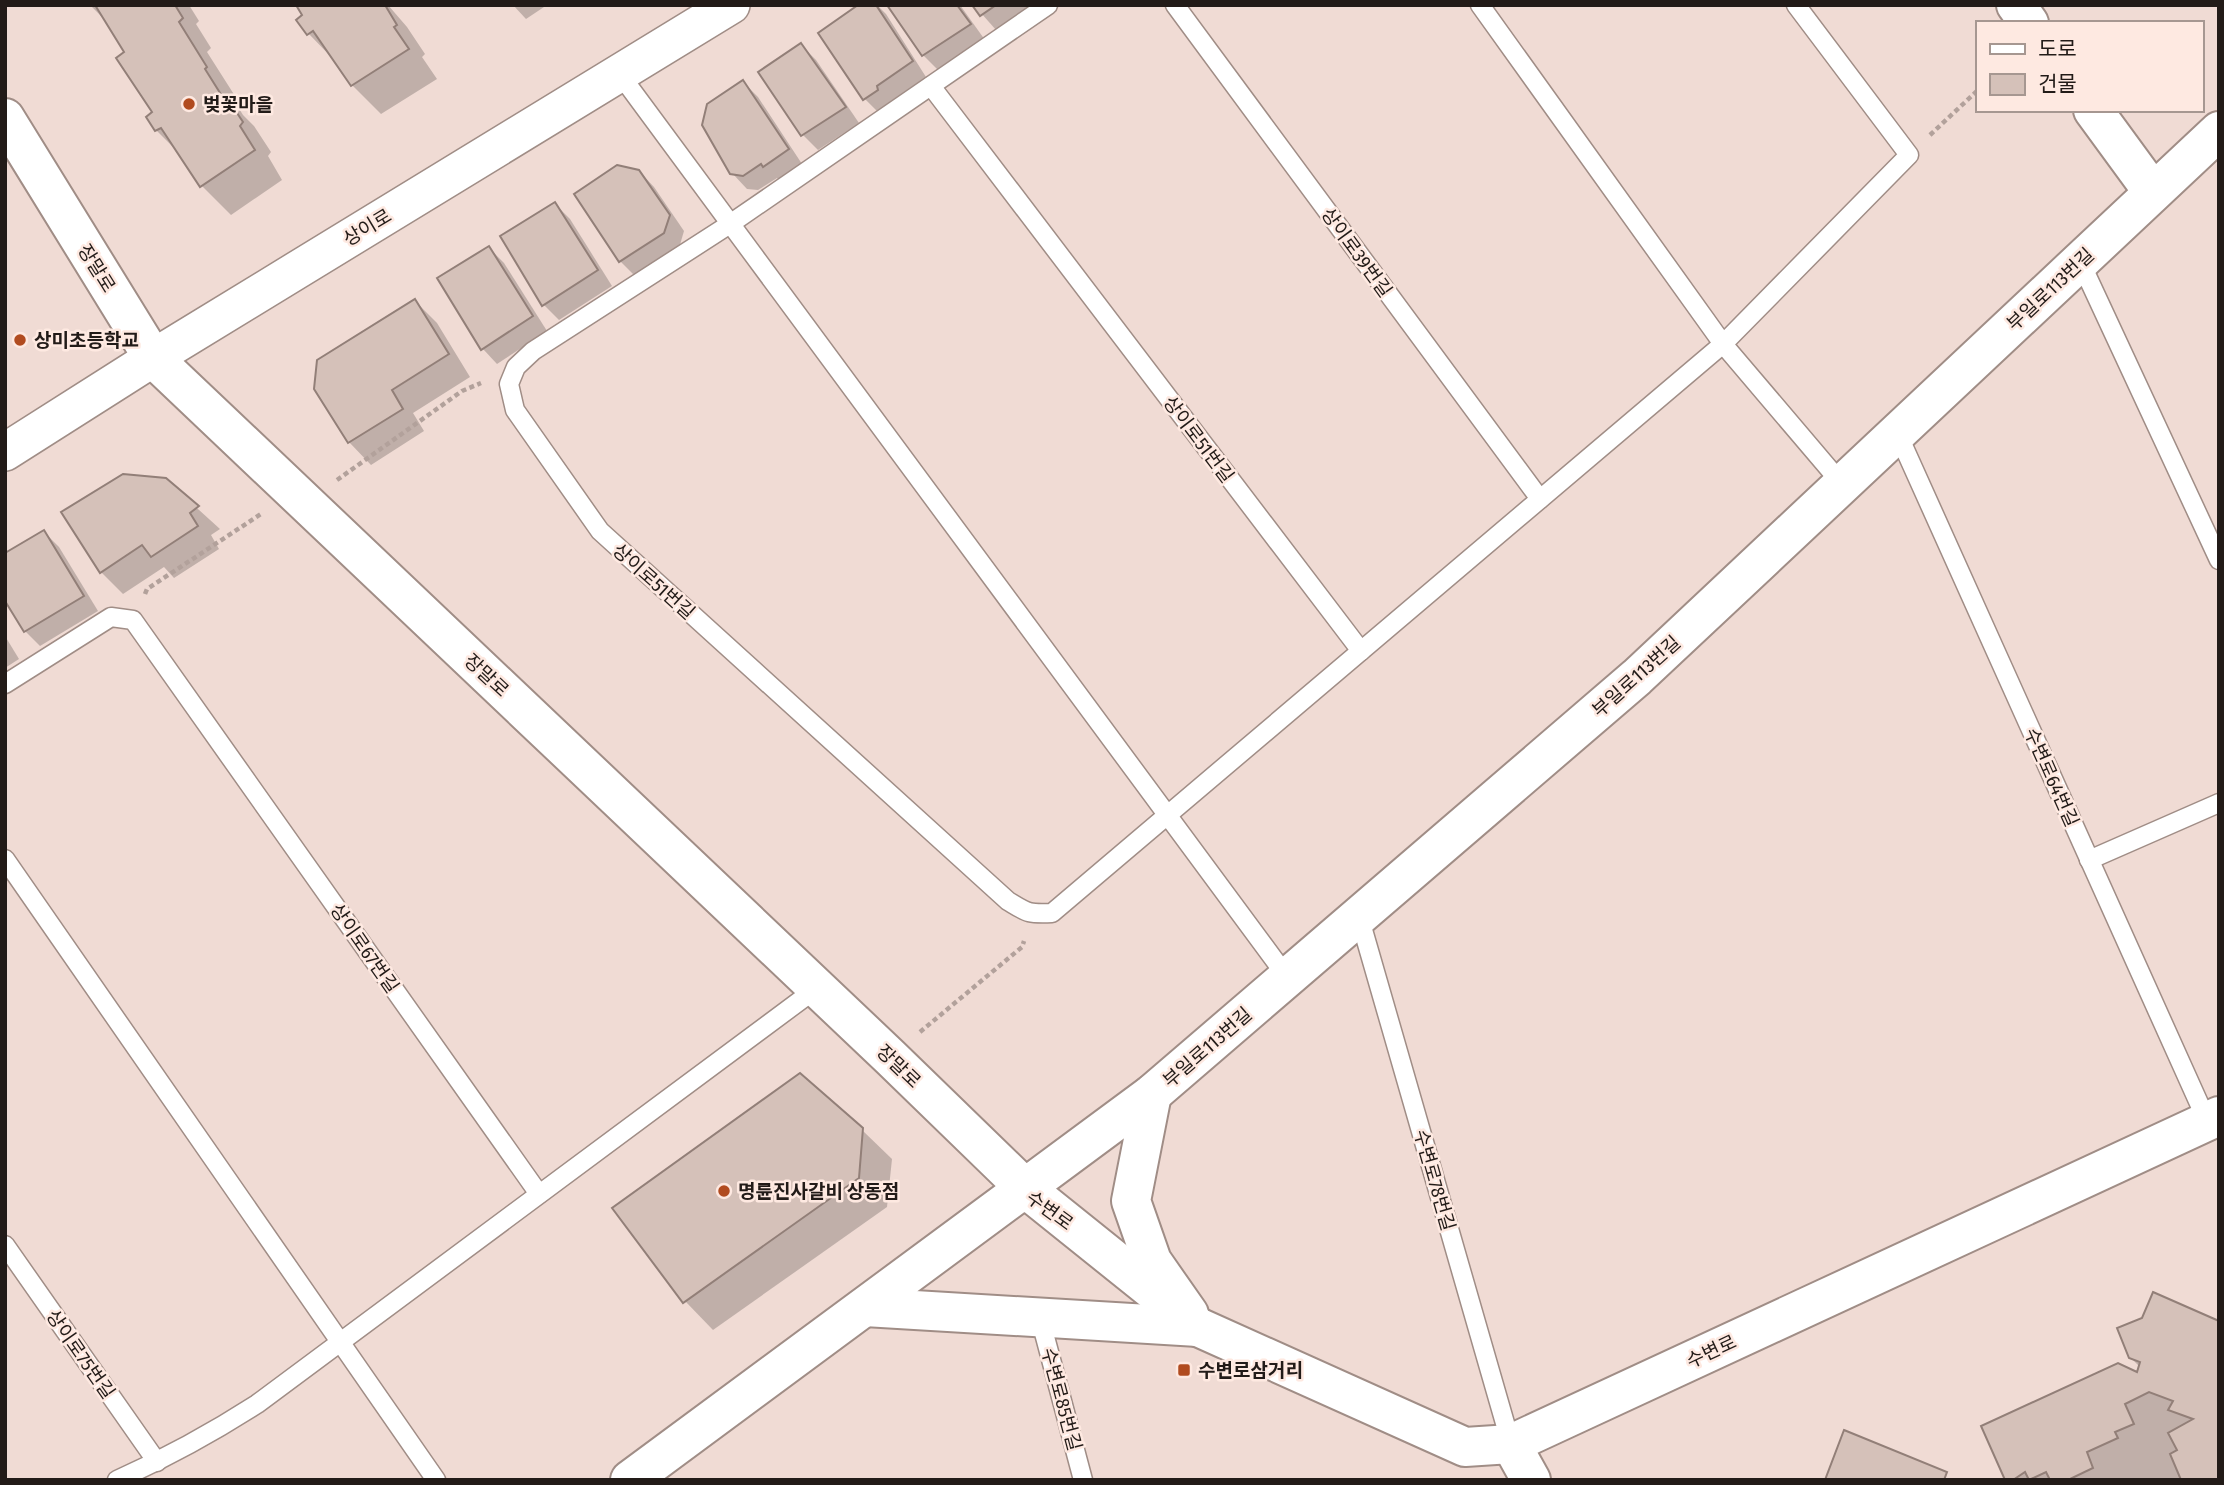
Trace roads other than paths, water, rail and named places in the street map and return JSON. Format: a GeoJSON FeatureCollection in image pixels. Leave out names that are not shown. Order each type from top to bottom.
{"type":"FeatureCollection","features":[{"type":"Feature","properties":{"kind":"street","name":"상이로"},"geometry":{"type":"LineString","coordinates":[[5,452],[153,358],[730,5]]}},
{"type":"Feature","properties":{"kind":"street"},"geometry":{"type":"LineString","coordinates":[[2016,5],[2028,21]]}},
{"type":"Feature","properties":{"kind":"street"},"geometry":{"type":"LineString","coordinates":[[2094,112],[2152,192]]}},
{"type":"Feature","properties":{"kind":"street","name":"장말로"},"geometry":{"type":"LineString","coordinates":[[5,118],[153,358],[1025,1188]]}},
{"type":"Feature","properties":{"kind":"street","name":"부일로113번길"},"geometry":{"type":"LineString","coordinates":[[1025,1188],[1152,1094],[1637,677],[2219,131]]}},
{"type":"Feature","properties":{"kind":"street"},"geometry":{"type":"LineString","coordinates":[[1152,1094],[1130,1201],[1152,1261],[1198,1327]]}},
{"type":"Feature","properties":{"kind":"street","name":"수변로"},"geometry":{"type":"LineString","coordinates":[[630,1480],[1025,1188],[1198,1327],[1465,1447],[1511,1444],[2213,1119]]}},
{"type":"Feature","properties":{"kind":"street","name":"수변로"},"geometry":{"type":"LineString","coordinates":[[865,1307],[1198,1327]]}},
{"type":"Feature","properties":{"kind":"street"},"geometry":{"type":"LineString","coordinates":[[1511,1444],[1531,1480]]}},
{"type":"Feature","properties":{"kind":"lane"},"geometry":{"type":"LineString","coordinates":[[730,225],[1048,5]]}},
{"type":"Feature","properties":{"kind":"lane","name":"상이로39번길"},"geometry":{"type":"LineString","coordinates":[[1175,5],[1540,499]]}},
{"type":"Feature","properties":{"kind":"lane"},"geometry":{"type":"LineString","coordinates":[[1480,5],[1723,344],[1842,484]]}},
{"type":"Feature","properties":{"kind":"lane"},"geometry":{"type":"LineString","coordinates":[[1167,816],[1723,344],[1909,155],[1796,5]]}},
{"type":"Feature","properties":{"kind":"lane"},"geometry":{"type":"LineString","coordinates":[[619,73],[1287,977]]}},
{"type":"Feature","properties":{"kind":"lane","name":"상이로51번길"},"geometry":{"type":"LineString","coordinates":[[931,86],[1361,651]]}},
{"type":"Feature","properties":{"kind":"lane","name":"상이로51번길"},"geometry":{"type":"LineString","coordinates":[[730,225],[533,351],[516,367],[509,384],[515,410],[600,531],[1008,901],[1028,913],[1043,913],[1167,816]]}},
{"type":"Feature","properties":{"kind":"lane"},"geometry":{"type":"LineString","coordinates":[[2080,261],[2219,560]]}},
{"type":"Feature","properties":{"kind":"lane","name":"수변로64번길"},"geometry":{"type":"LineString","coordinates":[[1897,432],[2089,860],[2213,1119]]}},
{"type":"Feature","properties":{"kind":"lane","name":"상이로67번길"},"geometry":{"type":"LineString","coordinates":[[5,684],[111,617],[133,621],[539,1194]]}},
{"type":"Feature","properties":{"kind":"lane"},"geometry":{"type":"LineString","coordinates":[[2089,860],[2219,803]]}},
{"type":"Feature","properties":{"kind":"lane"},"geometry":{"type":"LineString","coordinates":[[5,859],[436,1480]]}},
{"type":"Feature","properties":{"kind":"lane","name":"수변로78번길"},"geometry":{"type":"LineString","coordinates":[[1359,916],[1511,1444]]}},
{"type":"Feature","properties":{"kind":"lane"},"geometry":{"type":"LineString","coordinates":[[117,1480],[211,1434],[257,1404],[817,988]]}},
{"type":"Feature","properties":{"kind":"lane","name":"상이로75번길"},"geometry":{"type":"LineString","coordinates":[[5,1245],[157,1462]]}},
{"type":"Feature","properties":{"kind":"lane","name":"수변로85번길"},"geometry":{"type":"LineString","coordinates":[[1040,1318],[1083,1480]]}},
{"type":"Feature","properties":{"kind":"place","name":"벚꽃마을"},"geometry":{"type":"Point","coordinates":[189,104]}},
{"type":"Feature","properties":{"kind":"place","name":"상미초등학교"},"geometry":{"type":"Point","coordinates":[20,340]}},
{"type":"Feature","properties":{"kind":"place","name":"명륜진사갈비 상동점"},"geometry":{"type":"Point","coordinates":[724,1191]}},
{"type":"Feature","properties":{"kind":"place","name":"수변로삼거리"},"geometry":{"type":"Point","coordinates":[1184,1370]}}]}
